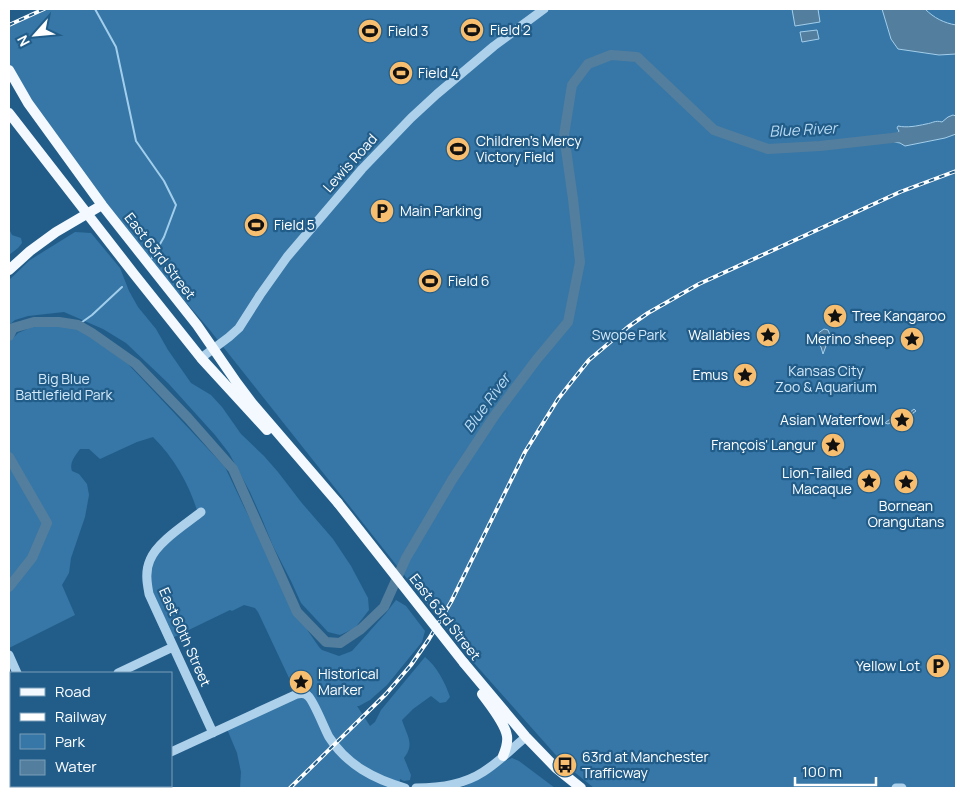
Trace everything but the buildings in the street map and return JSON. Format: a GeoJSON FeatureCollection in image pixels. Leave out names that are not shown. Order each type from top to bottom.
{"type":"FeatureCollection","features":[{"type":"Feature","properties":{"kind":"main road","name":"East 63rd Street"},"geometry":{"type":"LineString","coordinates":[[9,70],[28,103],[102,205],[196,325],[252,402],[338,503],[464,663],[526,737],[556,768],[581,788]]}},
{"type":"Feature","properties":{"kind":"main road","name":"East 63rd Street"},"geometry":{"type":"LineString","coordinates":[[9,113],[201,358],[268,431],[297,454]]}},
{"type":"Feature","properties":{"kind":"main road"},"geometry":{"type":"LineString","coordinates":[[9,270],[36,246],[56,232],[102,205]]}},
{"type":"Feature","properties":{"kind":"main road"},"geometry":{"type":"LineString","coordinates":[[464,663],[478,688],[502,723],[506,733],[507,745],[503,756]]}},
{"type":"Feature","properties":{"kind":"street","name":"Lewis Road"},"geometry":{"type":"LineString","coordinates":[[201,358],[238,328],[287,257],[330,206],[411,118],[494,46],[544,9]]}},
{"type":"Feature","properties":{"kind":"street","name":"East 60th Street"},"geometry":{"type":"LineString","coordinates":[[201,512],[159,546],[150,559],[146,582],[149,594],[213,733]]}},
{"type":"Feature","properties":{"kind":"street"},"geometry":{"type":"LineString","coordinates":[[120,672],[173,647]]}},
{"type":"Feature","properties":{"kind":"street"},"geometry":{"type":"LineString","coordinates":[[9,655],[14,672]]}},
{"type":"Feature","properties":{"kind":"street"},"geometry":{"type":"LineString","coordinates":[[172,752],[297,694],[303,693],[307,694],[311,699],[334,745],[352,763],[379,780],[405,788]]}},
{"type":"Feature","properties":{"kind":"street"},"geometry":{"type":"LineString","coordinates":[[416,788],[443,786],[462,782],[484,772],[526,737]]}},
{"type":"Feature","properties":{"kind":"street"},"geometry":{"type":"LineString","coordinates":[[896,788],[902,788]]}},
{"type":"Feature","properties":{"kind":"green space","name":"Swope Park"},"geometry":{"type":"Polygon","coordinates":[[[45,9],[956,9],[956,788],[594,788],[562,762],[474,663],[209,329],[102,205],[9,66],[9,26],[45,9]]]}},
{"type":"Feature","properties":{"kind":"green space"},"geometry":{"type":"Polygon","coordinates":[[[9,229],[12,235],[21,238],[22,243],[9,255],[9,229]]]}},
{"type":"Feature","properties":{"kind":"green space"},"geometry":{"type":"Polygon","coordinates":[[[75,232],[91,233],[120,268],[138,307],[156,329],[191,383],[211,395],[222,407],[241,434],[264,456],[333,539],[351,566],[368,598],[369,610],[355,628],[340,635],[328,632],[301,603],[273,546],[250,492],[229,453],[168,383],[126,343],[103,329],[64,312],[28,316],[15,320],[9,325],[9,280],[30,260],[75,232]]]}},
{"type":"Feature","properties":{"kind":"green space","name":"Big Blue Battlefield Park"},"geometry":{"type":"Polygon","coordinates":[[[50,319],[71,323],[128,364],[225,467],[308,631],[322,650],[339,656],[352,651],[396,600],[406,606],[425,631],[422,642],[387,685],[370,700],[357,706],[370,726],[425,657],[437,670],[450,697],[446,702],[440,703],[431,696],[402,720],[410,744],[404,758],[411,775],[410,780],[404,781],[400,779],[399,788],[240,788],[241,772],[237,753],[227,729],[298,697],[255,608],[244,605],[232,611],[230,610],[166,641],[145,594],[142,580],[143,568],[147,558],[160,539],[197,510],[180,471],[153,437],[137,442],[100,459],[89,449],[80,449],[76,454],[71,468],[87,484],[89,495],[85,517],[71,558],[69,573],[62,585],[75,615],[9,648],[9,342],[18,333],[50,319]]]}},
{"type":"Feature","properties":{"kind":"green space"},"geometry":{"type":"Polygon","coordinates":[[[9,752],[10,787],[64,788],[9,788],[9,752]]]}},
{"type":"Feature","properties":{"kind":"green space"},"geometry":{"type":"Polygon","coordinates":[[[512,758],[519,761],[555,788],[461,788],[505,761],[512,758]]]}},
{"type":"Feature","properties":{"kind":"water"},"geometry":{"type":"Polygon","coordinates":[[[792,9],[818,9],[820,22],[795,26],[792,9]]]}},
{"type":"Feature","properties":{"kind":"water"},"geometry":{"type":"Polygon","coordinates":[[[882,9],[925,9],[939,20],[956,25],[956,54],[939,55],[898,49],[891,39],[882,9]]]}},
{"type":"Feature","properties":{"kind":"water"},"geometry":{"type":"Polygon","coordinates":[[[817,30],[819,39],[802,42],[800,32],[817,30]]]}},
{"type":"Feature","properties":{"kind":"water"},"geometry":{"type":"Polygon","coordinates":[[[953,115],[956,116],[956,134],[945,138],[905,146],[894,142],[891,135],[898,133],[898,126],[912,127],[936,121],[942,122],[953,115]]]}},
{"type":"Feature","properties":{"kind":"water"},"geometry":{"type":"Polygon","coordinates":[[[824,329],[828,330],[830,335],[823,354],[816,340],[817,334],[824,329]]]}},
{"type":"Feature","properties":{"kind":"water"},"geometry":{"type":"Polygon","coordinates":[[[914,409],[916,411],[911,419],[908,420],[907,415],[896,420],[897,424],[894,425],[892,422],[885,423],[898,415],[909,413],[914,409]]]}},
{"type":"Feature","properties":{"kind":"waterway"},"geometry":{"type":"LineString","coordinates":[[95,9],[116,47],[136,141],[164,181],[176,205],[164,237],[152,258]]}},
{"type":"Feature","properties":{"kind":"waterway","name":"Blue River"},"geometry":{"type":"LineString","coordinates":[[9,336],[13,328],[34,322],[59,322],[78,325],[136,364],[188,418],[233,469],[297,612],[326,642],[340,643],[361,629],[384,607],[406,558],[452,480],[495,415],[537,359],[568,322],[580,262],[564,135],[572,85],[588,64],[611,55],[637,57],[714,130],[768,149],[820,146],[906,136]]}},
{"type":"Feature","properties":{"kind":"waterway"},"geometry":{"type":"LineString","coordinates":[[78,325],[92,315],[122,287]]}},
{"type":"Feature","properties":{"kind":"waterway","name":"Blue River"},"geometry":{"type":"LineString","coordinates":[[9,457],[47,523],[32,558],[9,587]]}},
{"type":"Feature","properties":{"kind":"railway"},"geometry":{"type":"LineString","coordinates":[[9,25],[44,9]]}},
{"type":"Feature","properties":{"kind":"railway"},"geometry":{"type":"LineString","coordinates":[[290,788],[386,694],[411,665],[451,602],[525,452],[558,399],[589,360],[628,327],[648,313],[699,284],[900,192],[956,171]]}},
{"type":"Feature","properties":{"kind":"place","name":"Field 2"},"geometry":{"type":"Point","coordinates":[472,30]}},
{"type":"Feature","properties":{"kind":"place","name":"Field 3"},"geometry":{"type":"Point","coordinates":[370,31]}},
{"type":"Feature","properties":{"kind":"place","name":"Field 4"},"geometry":{"type":"Point","coordinates":[401,73]}},
{"type":"Feature","properties":{"kind":"place","name":"Children's Mercy Victory Field"},"geometry":{"type":"Point","coordinates":[458,149]}},
{"type":"Feature","properties":{"kind":"place","name":"Main Parking"},"geometry":{"type":"Point","coordinates":[382,211]}},
{"type":"Feature","properties":{"kind":"place","name":"Field 5"},"geometry":{"type":"Point","coordinates":[256,225]}},
{"type":"Feature","properties":{"kind":"place","name":"Field 6"},"geometry":{"type":"Point","coordinates":[430,281]}},
{"type":"Feature","properties":{"kind":"place","name":"Tree Kangaroo"},"geometry":{"type":"Point","coordinates":[835,316]}},
{"type":"Feature","properties":{"kind":"place","name":"Wallabies"},"geometry":{"type":"Point","coordinates":[768,335]}},
{"type":"Feature","properties":{"kind":"place","name":"Merino sheep"},"geometry":{"type":"Point","coordinates":[912,339]}},
{"type":"Feature","properties":{"kind":"place","name":"Emus"},"geometry":{"type":"Point","coordinates":[745,375]}},
{"type":"Feature","properties":{"kind":"place","name":"Asian Waterfowl"},"geometry":{"type":"Point","coordinates":[902,420]}},
{"type":"Feature","properties":{"kind":"place","name":"François' Langur"},"geometry":{"type":"Point","coordinates":[833,445]}},
{"type":"Feature","properties":{"kind":"place","name":"Lion-Tailed Macaque"},"geometry":{"type":"Point","coordinates":[869,481]}},
{"type":"Feature","properties":{"kind":"place","name":"Bornean Orangutans"},"geometry":{"type":"Point","coordinates":[906,482]}},
{"type":"Feature","properties":{"kind":"place","name":"Yellow Lot"},"geometry":{"type":"Point","coordinates":[938,666]}},
{"type":"Feature","properties":{"kind":"place","name":"Historical Marker"},"geometry":{"type":"Point","coordinates":[301,682]}},
{"type":"Feature","properties":{"kind":"place","name":"63rd at Manchester Trafficway"},"geometry":{"type":"Point","coordinates":[565,765]}},
{"type":"Feature","properties":{"kind":"park label","name":"Kansas City Zoo & Aquarium"},"geometry":{"type":"Point","coordinates":[826,380]}}]}
